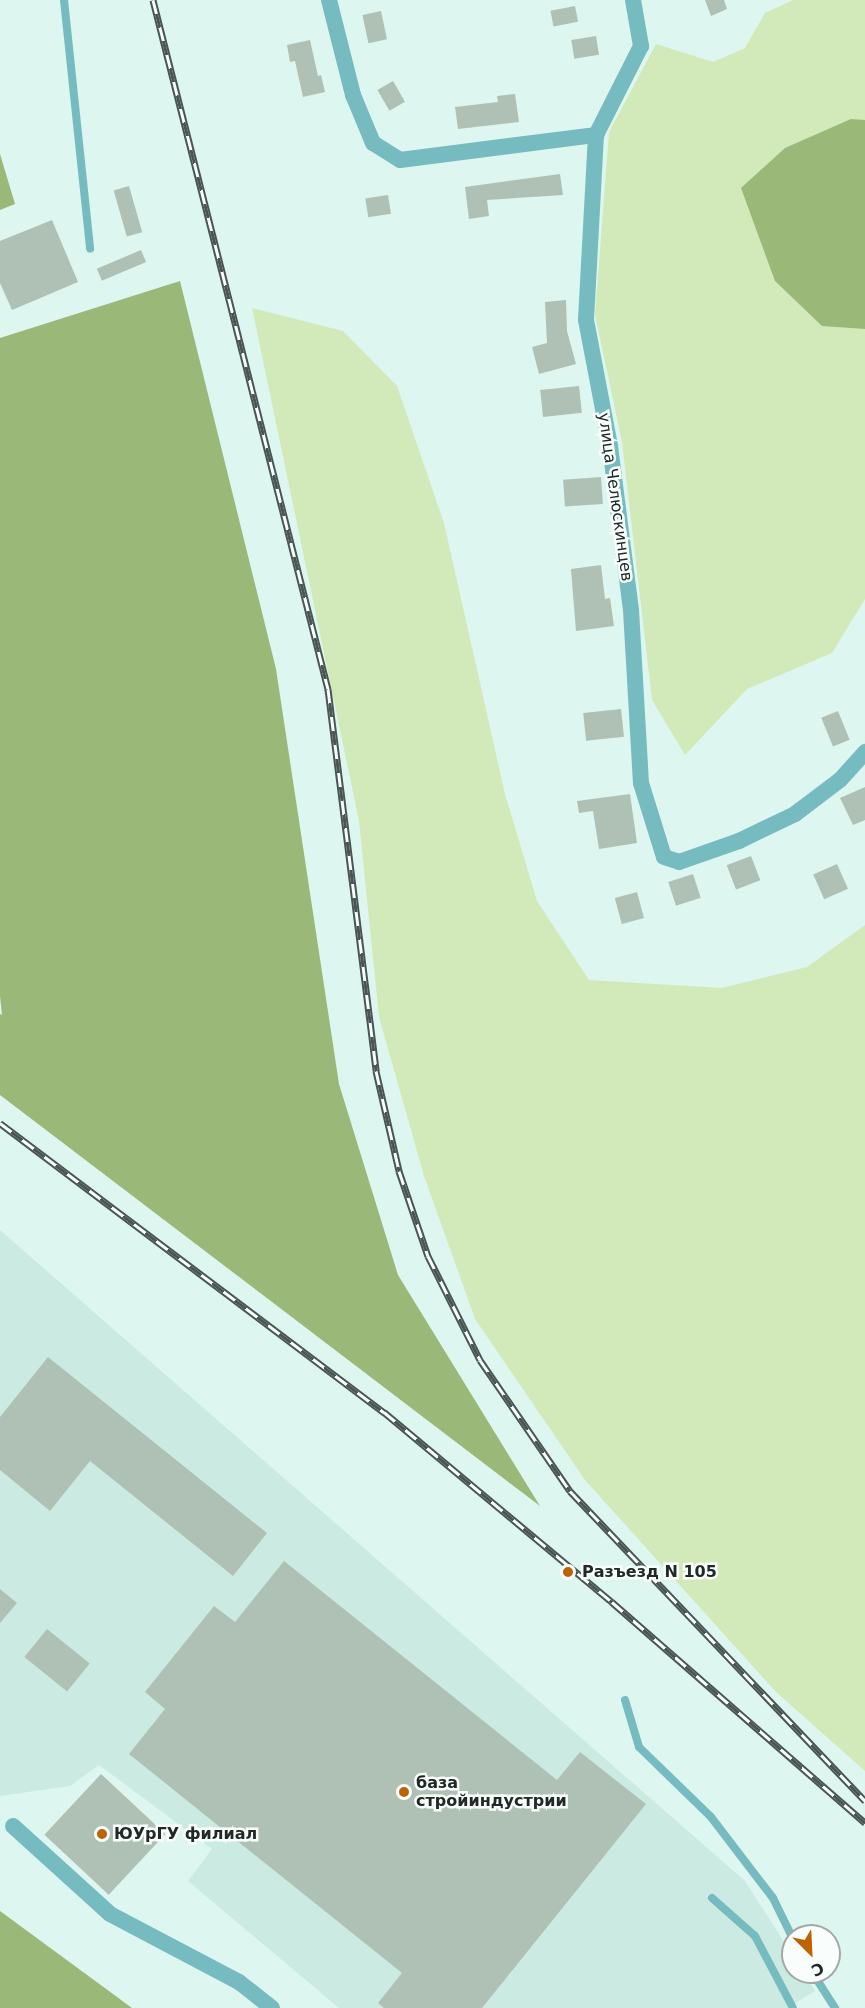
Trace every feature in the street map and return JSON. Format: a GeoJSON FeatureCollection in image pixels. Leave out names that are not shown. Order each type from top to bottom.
{"type":"FeatureCollection","features":[{"type":"Feature","properties":{"kind":"street"},"geometry":{"type":"LineString","coordinates":[[328,0],[352,95],[373,143],[400,160],[596,135]]}},
{"type":"Feature","properties":{"kind":"street","name":"улица Челюскинцев"},"geometry":{"type":"LineString","coordinates":[[633,0],[641,45],[596,135],[586,320],[610,446],[631,610],[641,783],[664,857],[679,862],[739,841],[795,814],[840,780],[865,752]]}},
{"type":"Feature","properties":{"kind":"street"},"geometry":{"type":"LineString","coordinates":[[13,1826],[110,1914],[239,1982],[272,2008]]}},
{"type":"Feature","properties":{"kind":"lane"},"geometry":{"type":"LineString","coordinates":[[64,0],[90,249]]}},
{"type":"Feature","properties":{"kind":"lane"},"geometry":{"type":"LineString","coordinates":[[625,1700],[639,1747],[711,1817],[773,1898],[786,1924]]}},
{"type":"Feature","properties":{"kind":"lane"},"geometry":{"type":"LineString","coordinates":[[712,1898],[755,1936],[793,2008]]}},
{"type":"Feature","properties":{"kind":"lane"},"geometry":{"type":"LineString","coordinates":[[820,1984],[835,2008]]}},
{"type":"Feature","properties":{"kind":"shaded area"},"geometry":{"type":"Polygon","coordinates":[[[0,1230],[745,1881],[781,1937],[781,1984],[811,1984],[815,1991],[787,2008],[339,2008],[188,1881],[212,1849],[99,1765],[70,1786],[0,1796],[0,1230]]]}},
{"type":"Feature","properties":{"kind":"green space"},"geometry":{"type":"Polygon","coordinates":[[[793,0],[865,0],[865,599],[832,653],[747,689],[685,755],[652,700],[622,442],[595,315],[609,132],[656,44],[713,62],[745,48],[765,13],[793,0]]]}},
{"type":"Feature","properties":{"kind":"green space"},"geometry":{"type":"Polygon","coordinates":[[[851,119],[865,120],[865,329],[822,326],[775,281],[741,188],[785,148],[851,119]]]}},
{"type":"Feature","properties":{"kind":"green space"},"geometry":{"type":"Polygon","coordinates":[[[0,154],[15,204],[0,210],[0,154]]]}},
{"type":"Feature","properties":{"kind":"green space"},"geometry":{"type":"Polygon","coordinates":[[[180,281],[276,669],[339,1084],[398,1275],[540,1506],[0,1095],[0,1014],[2,1015],[0,996],[0,338],[180,281]]]}},
{"type":"Feature","properties":{"kind":"green space"},"geometry":{"type":"Polygon","coordinates":[[[252,308],[343,331],[397,386],[444,523],[505,794],[537,901],[589,980],[722,988],[807,967],[865,925],[865,1771],[776,1692],[585,1480],[475,1319],[424,1176],[379,1017],[359,821],[252,308]]]}},
{"type":"Feature","properties":{"kind":"green space"},"geometry":{"type":"Polygon","coordinates":[[[0,1911],[132,2008],[0,2008],[0,1911]]]}},
{"type":"Feature","properties":{"kind":"building"},"geometry":{"type":"Polygon","coordinates":[[[705,0],[724,0],[727,9],[711,16],[705,0]]]}},
{"type":"Feature","properties":{"kind":"building"},"geometry":{"type":"Polygon","coordinates":[[[575,6],[578,22],[554,26],[550,11],[575,6]]]}},
{"type":"Feature","properties":{"kind":"building"},"geometry":{"type":"Polygon","coordinates":[[[381,11],[387,39],[368,43],[362,15],[381,11]]]}},
{"type":"Feature","properties":{"kind":"building"},"geometry":{"type":"Polygon","coordinates":[[[596,36],[599,55],[574,59],[571,40],[596,36]]]}},
{"type":"Feature","properties":{"kind":"building"},"geometry":{"type":"Polygon","coordinates":[[[310,40],[318,76],[321,75],[325,92],[303,97],[295,61],[290,62],[287,45],[310,40]]]}},
{"type":"Feature","properties":{"kind":"building"},"geometry":{"type":"Polygon","coordinates":[[[393,81],[405,102],[389,111],[377,90],[393,81]]]}},
{"type":"Feature","properties":{"kind":"building"},"geometry":{"type":"Polygon","coordinates":[[[515,94],[519,122],[458,129],[455,107],[498,102],[497,96],[515,94]]]}},
{"type":"Feature","properties":{"kind":"building"},"geometry":{"type":"Polygon","coordinates":[[[560,174],[563,195],[487,200],[489,216],[469,219],[465,187],[560,174]]]}},
{"type":"Feature","properties":{"kind":"building"},"geometry":{"type":"Polygon","coordinates":[[[129,186],[142,232],[127,237],[114,190],[129,186]]]}},
{"type":"Feature","properties":{"kind":"building"},"geometry":{"type":"Polygon","coordinates":[[[388,195],[391,214],[368,217],[365,199],[388,195]]]}},
{"type":"Feature","properties":{"kind":"building"},"geometry":{"type":"Polygon","coordinates":[[[52,220],[78,282],[12,310],[0,283],[0,241],[52,220]]]}},
{"type":"Feature","properties":{"kind":"building"},"geometry":{"type":"Polygon","coordinates":[[[141,250],[146,262],[102,281],[97,269],[141,250]]]}},
{"type":"Feature","properties":{"kind":"building"},"geometry":{"type":"Polygon","coordinates":[[[566,300],[567,331],[576,364],[539,374],[532,347],[547,343],[545,302],[566,300]]]}},
{"type":"Feature","properties":{"kind":"building"},"geometry":{"type":"Polygon","coordinates":[[[579,386],[582,413],[543,417],[540,390],[579,386]]]}},
{"type":"Feature","properties":{"kind":"building"},"geometry":{"type":"Polygon","coordinates":[[[601,477],[603,504],[565,507],[563,480],[601,477]]]}},
{"type":"Feature","properties":{"kind":"building"},"geometry":{"type":"Polygon","coordinates":[[[601,565],[605,599],[610,598],[614,626],[576,631],[571,569],[601,565]]]}},
{"type":"Feature","properties":{"kind":"building"},"geometry":{"type":"Polygon","coordinates":[[[621,709],[624,737],[586,741],[583,713],[621,709]]]}},
{"type":"Feature","properties":{"kind":"building"},"geometry":{"type":"Polygon","coordinates":[[[838,711],[850,740],[833,746],[821,718],[838,711]]]}},
{"type":"Feature","properties":{"kind":"building"},"geometry":{"type":"Polygon","coordinates":[[[865,787],[865,820],[853,825],[840,798],[865,787]]]}},
{"type":"Feature","properties":{"kind":"building"},"geometry":{"type":"Polygon","coordinates":[[[630,794],[637,843],[599,849],[593,811],[579,813],[577,801],[630,794]]]}},
{"type":"Feature","properties":{"kind":"building"},"geometry":{"type":"Polygon","coordinates":[[[751,856],[760,880],[736,890],[727,865],[751,856]]]}},
{"type":"Feature","properties":{"kind":"building"},"geometry":{"type":"Polygon","coordinates":[[[837,864],[848,889],[824,899],[813,875],[837,864]]]}},
{"type":"Feature","properties":{"kind":"building"},"geometry":{"type":"Polygon","coordinates":[[[693,874],[701,898],[676,906],[668,882],[693,874]]]}},
{"type":"Feature","properties":{"kind":"building"},"geometry":{"type":"Polygon","coordinates":[[[637,892],[644,918],[622,924],[615,898],[637,892]]]}},
{"type":"Feature","properties":{"kind":"building"},"geometry":{"type":"Polygon","coordinates":[[[48,1357],[267,1533],[233,1576],[90,1461],[50,1511],[0,1470],[0,1417],[48,1357]]]}},
{"type":"Feature","properties":{"kind":"building","name":"база стройиндустрии"},"geometry":{"type":"Polygon","coordinates":[[[284,1561],[557,1780],[580,1752],[646,1804],[482,2008],[384,2008],[378,2003],[402,1973],[129,1754],[165,1709],[145,1692],[214,1606],[235,1622],[284,1561]]]}},
{"type":"Feature","properties":{"kind":"building"},"geometry":{"type":"Polygon","coordinates":[[[0,1589],[17,1603],[0,1623],[0,1589]]]}},
{"type":"Feature","properties":{"kind":"building"},"geometry":{"type":"Polygon","coordinates":[[[47,1629],[90,1664],[67,1692],[24,1657],[47,1629]]]}},
{"type":"Feature","properties":{"kind":"building"},"geometry":{"type":"Polygon","coordinates":[[[101,1774],[165,1834],[109,1895],[44,1835],[101,1774]]]}},
{"type":"Feature","properties":{"kind":"railway"},"geometry":{"type":"LineString","coordinates":[[153,0],[328,689],[376,1071],[399,1171],[428,1256],[480,1360],[570,1491],[865,1801]]}},
{"type":"Feature","properties":{"kind":"railway"},"geometry":{"type":"LineString","coordinates":[[0,1123],[384,1412],[612,1602],[865,1823]]}},
{"type":"Feature","properties":{"kind":"place","name":"Разъезд N 105"},"geometry":{"type":"Point","coordinates":[568,1572]}},
{"type":"Feature","properties":{"kind":"place","name":"база стройиндустрии"},"geometry":{"type":"Point","coordinates":[404,1792]}},
{"type":"Feature","properties":{"kind":"place","name":"ЮУрГУ филиал"},"geometry":{"type":"Point","coordinates":[102,1834]}}]}
